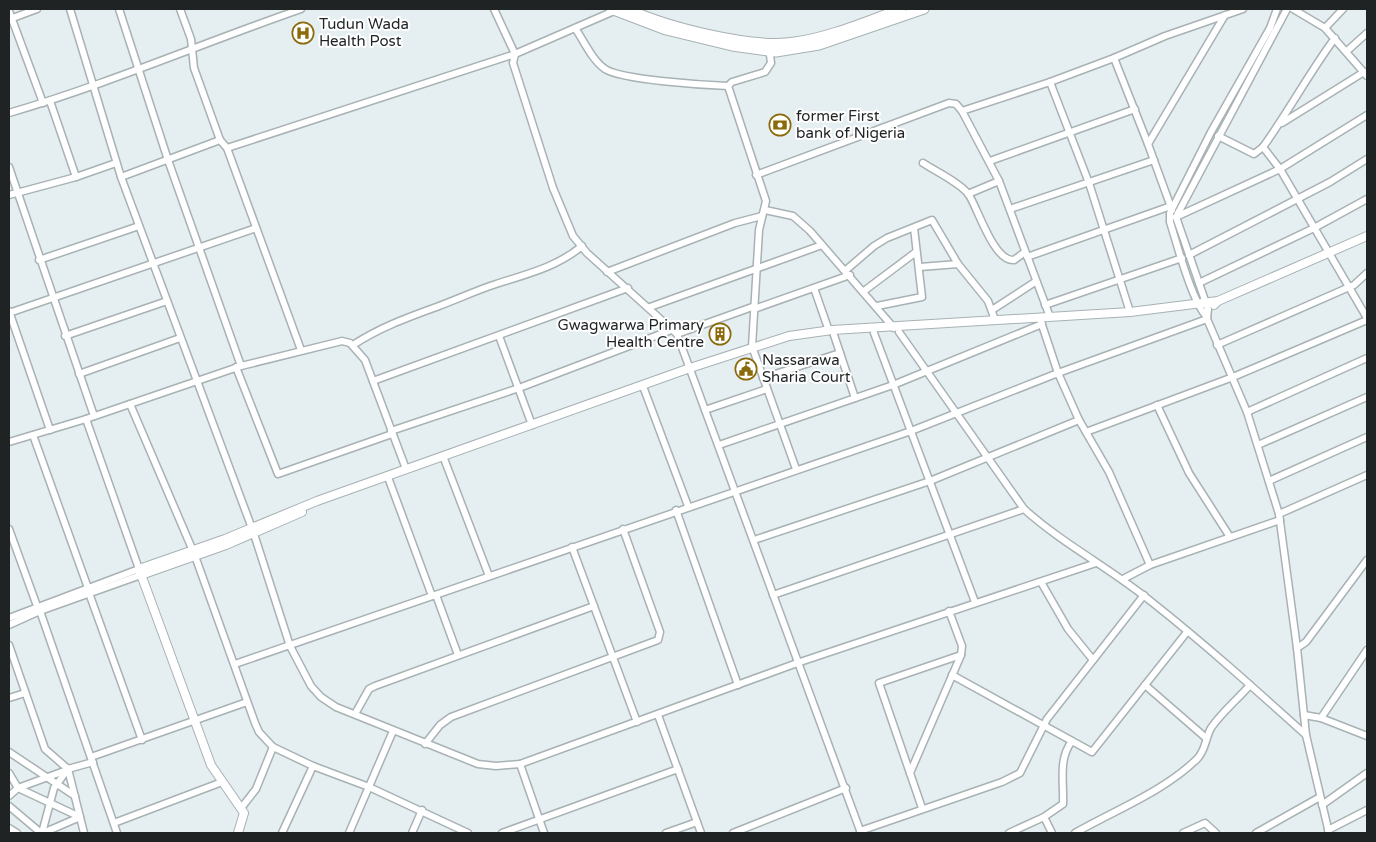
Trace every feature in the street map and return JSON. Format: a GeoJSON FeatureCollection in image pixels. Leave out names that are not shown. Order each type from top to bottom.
{"type":"FeatureCollection","features":[{"type":"Feature","properties":{"kind":"main road"},"geometry":{"type":"LineString","coordinates":[[628,9],[670,24],[769,48],[798,42],[901,9]]}},
{"type":"Feature","properties":{"kind":"main road"},"geometry":{"type":"LineString","coordinates":[[613,10],[666,30],[732,46],[790,51],[819,45],[924,9]]}},
{"type":"Feature","properties":{"kind":"street"},"geometry":{"type":"LineString","coordinates":[[10,18],[37,9]]}},
{"type":"Feature","properties":{"kind":"street"},"geometry":{"type":"LineString","coordinates":[[70,9],[116,163],[195,380],[252,529],[290,646],[315,692],[336,706],[392,731],[478,764],[496,766],[520,764],[800,662],[1096,563]]}},
{"type":"Feature","properties":{"kind":"street"},"geometry":{"type":"LineString","coordinates":[[119,9],[238,366],[278,474],[675,332],[814,288],[848,273],[874,246],[887,238],[930,220],[933,221],[958,264],[992,310],[995,320]]}},
{"type":"Feature","properties":{"kind":"street"},"geometry":{"type":"LineString","coordinates":[[180,9],[191,39],[194,68],[220,140],[227,148],[301,350]]}},
{"type":"Feature","properties":{"kind":"street"},"geometry":{"type":"LineString","coordinates":[[9,113],[93,86],[191,48],[301,9]]}},
{"type":"Feature","properties":{"kind":"street"},"geometry":{"type":"LineString","coordinates":[[494,9],[515,54],[513,63],[553,188],[574,236],[607,272],[650,307],[675,332],[736,490],[773,596],[800,662],[861,832],[922,808],[1015,776],[1026,764],[1044,726],[1144,595]]}},
{"type":"Feature","properties":{"kind":"street"},"geometry":{"type":"LineString","coordinates":[[962,110],[1050,82],[1165,36],[1243,9]]}},
{"type":"Feature","properties":{"kind":"street"},"geometry":{"type":"LineString","coordinates":[[923,163],[968,194],[993,244],[1006,259],[1014,260],[1171,208],[1211,132],[1270,28],[1277,9]]}},
{"type":"Feature","properties":{"kind":"street"},"geometry":{"type":"LineString","coordinates":[[1287,9],[1176,217],[1185,256],[1207,318],[1247,412],[1279,517],[1297,648],[1306,735],[1329,832],[1367,810]]}},
{"type":"Feature","properties":{"kind":"street"},"geometry":{"type":"LineString","coordinates":[[1280,124],[1365,74],[1347,51],[1324,28],[1293,9]]}},
{"type":"Feature","properties":{"kind":"street"},"geometry":{"type":"LineString","coordinates":[[1324,28],[1343,9]]}},
{"type":"Feature","properties":{"kind":"street"},"geometry":{"type":"LineString","coordinates":[[227,148],[515,54],[613,10]]}},
{"type":"Feature","properties":{"kind":"street"},"geometry":{"type":"LineString","coordinates":[[9,11],[10,18],[47,102],[76,177]]}},
{"type":"Feature","properties":{"kind":"street"},"geometry":{"type":"LineString","coordinates":[[1148,144],[1225,15]]}},
{"type":"Feature","properties":{"kind":"street"},"geometry":{"type":"LineString","coordinates":[[576,28],[595,59],[605,69],[613,72],[694,84],[728,86],[732,82],[765,72],[770,68],[769,48]]}},
{"type":"Feature","properties":{"kind":"street"},"geometry":{"type":"LineString","coordinates":[[1347,51],[1367,33]]}},
{"type":"Feature","properties":{"kind":"street"},"geometry":{"type":"LineString","coordinates":[[1218,136],[1254,154],[1263,146],[1280,124],[1313,67],[1335,38]]}},
{"type":"Feature","properties":{"kind":"street"},"geometry":{"type":"LineString","coordinates":[[1114,58],[1135,109],[1171,208],[1170,222],[1199,283],[1203,306]]}},
{"type":"Feature","properties":{"kind":"street"},"geometry":{"type":"LineString","coordinates":[[1050,82],[1089,183],[1130,312]]}},
{"type":"Feature","properties":{"kind":"street"},"geometry":{"type":"LineString","coordinates":[[728,86],[756,175],[764,194],[756,268],[753,349],[796,469]]}},
{"type":"Feature","properties":{"kind":"street"},"geometry":{"type":"LineString","coordinates":[[756,175],[950,103],[956,104],[962,110],[999,181],[1050,317]]}},
{"type":"Feature","properties":{"kind":"street"},"geometry":{"type":"LineString","coordinates":[[990,161],[1135,109]]}},
{"type":"Feature","properties":{"kind":"street"},"geometry":{"type":"LineString","coordinates":[[1176,217],[1280,170],[1367,115]]}},
{"type":"Feature","properties":{"kind":"street"},"geometry":{"type":"LineString","coordinates":[[121,177],[220,140]]}},
{"type":"Feature","properties":{"kind":"street"},"geometry":{"type":"LineString","coordinates":[[1086,432],[1233,377],[1367,319],[1280,170],[1263,146]]}},
{"type":"Feature","properties":{"kind":"street"},"geometry":{"type":"LineString","coordinates":[[1045,305],[1185,256],[1297,199],[1367,159]]}},
{"type":"Feature","properties":{"kind":"street"},"geometry":{"type":"LineString","coordinates":[[1010,209],[1154,160]]}},
{"type":"Feature","properties":{"kind":"street"},"geometry":{"type":"LineString","coordinates":[[9,195],[76,177],[116,163]]}},
{"type":"Feature","properties":{"kind":"street"},"geometry":{"type":"LineString","coordinates":[[9,168],[52,299],[94,416]]}},
{"type":"Feature","properties":{"kind":"street"},"geometry":{"type":"LineString","coordinates":[[968,194],[999,181]]}},
{"type":"Feature","properties":{"kind":"street"},"geometry":{"type":"LineString","coordinates":[[1199,283],[1314,228],[1367,199]]}},
{"type":"Feature","properties":{"kind":"street"},"geometry":{"type":"LineString","coordinates":[[607,272],[763,213],[793,216],[848,273],[928,369],[1024,509],[1047,529],[1144,595],[1306,735]]}},
{"type":"Feature","properties":{"kind":"street"},"geometry":{"type":"LineString","coordinates":[[39,260],[139,226]]}},
{"type":"Feature","properties":{"kind":"street"},"geometry":{"type":"LineString","coordinates":[[50,430],[9,312],[52,299],[256,228]]}},
{"type":"Feature","properties":{"kind":"street"},"geometry":{"type":"LineString","coordinates":[[877,306],[922,297],[914,228]]}},
{"type":"Feature","properties":{"kind":"street"},"geometry":{"type":"LineString","coordinates":[[252,529],[390,480],[532,425],[798,334],[1041,322],[1203,306],[1367,236]]}},
{"type":"Feature","properties":{"kind":"street"},"geometry":{"type":"LineString","coordinates":[[650,307],[822,245]]}},
{"type":"Feature","properties":{"kind":"street"},"geometry":{"type":"LineString","coordinates":[[353,345],[399,320],[494,284],[554,265],[568,258],[582,246]]}},
{"type":"Feature","properties":{"kind":"street"},"geometry":{"type":"LineString","coordinates":[[864,292],[916,252]]}},
{"type":"Feature","properties":{"kind":"street"},"geometry":{"type":"LineString","coordinates":[[920,267],[958,264]]}},
{"type":"Feature","properties":{"kind":"street"},"geometry":{"type":"LineString","coordinates":[[1218,345],[1354,285],[1367,273]]}},
{"type":"Feature","properties":{"kind":"street"},"geometry":{"type":"LineString","coordinates":[[992,310],[1036,282]]}},
{"type":"Feature","properties":{"kind":"street"},"geometry":{"type":"LineString","coordinates":[[373,381],[628,288]]}},
{"type":"Feature","properties":{"kind":"street"},"geometry":{"type":"LineString","coordinates":[[814,288],[840,353],[855,398]]}},
{"type":"Feature","properties":{"kind":"street"},"geometry":{"type":"LineString","coordinates":[[65,336],[167,301]]}},
{"type":"Feature","properties":{"kind":"street"},"geometry":{"type":"LineString","coordinates":[[719,445],[893,386],[1050,317],[1203,306]]}},
{"type":"Feature","properties":{"kind":"street"},"geometry":{"type":"LineString","coordinates":[[234,664],[434,596],[676,510],[911,431],[1058,373],[1207,318]]}},
{"type":"Feature","properties":{"kind":"street"},"geometry":{"type":"LineString","coordinates":[[831,333],[874,333],[995,320],[1041,322]]}},
{"type":"Feature","properties":{"kind":"street"},"geometry":{"type":"LineString","coordinates":[[1041,322],[1058,373],[1079,420],[1109,472],[1150,565]]}},
{"type":"Feature","properties":{"kind":"street"},"geometry":{"type":"LineString","coordinates":[[874,333],[975,602]]}},
{"type":"Feature","properties":{"kind":"street"},"geometry":{"type":"LineString","coordinates":[[499,336],[532,425]]}},
{"type":"Feature","properties":{"kind":"street"},"geometry":{"type":"LineString","coordinates":[[79,374],[180,338]]}},
{"type":"Feature","properties":{"kind":"street"},"geometry":{"type":"LineString","coordinates":[[9,434],[10,442],[86,419],[238,366],[342,341],[353,345],[365,360],[406,469]]}},
{"type":"Feature","properties":{"kind":"street"},"geometry":{"type":"LineString","coordinates":[[763,378],[840,353]]}},
{"type":"Feature","properties":{"kind":"street"},"geometry":{"type":"LineString","coordinates":[[1247,412],[1367,358]]}},
{"type":"Feature","properties":{"kind":"street"},"geometry":{"type":"LineString","coordinates":[[9,618],[194,554],[252,529],[406,469],[444,458],[644,389],[691,370]]}},
{"type":"Feature","properties":{"kind":"street"},"geometry":{"type":"LineString","coordinates":[[644,389],[688,506]]}},
{"type":"Feature","properties":{"kind":"street"},"geometry":{"type":"LineString","coordinates":[[705,410],[767,389]]}},
{"type":"Feature","properties":{"kind":"street"},"geometry":{"type":"LineString","coordinates":[[1258,446],[1367,397]]}},
{"type":"Feature","properties":{"kind":"street"},"geometry":{"type":"LineString","coordinates":[[130,404],[194,554],[259,732],[274,748],[313,766],[422,810],[468,833]]}},
{"type":"Feature","properties":{"kind":"street"},"geometry":{"type":"LineString","coordinates":[[1157,406],[1189,473],[1230,537]]}},
{"type":"Feature","properties":{"kind":"street"},"geometry":{"type":"LineString","coordinates":[[86,419],[211,765],[242,807],[244,817],[238,833]]}},
{"type":"Feature","properties":{"kind":"street"},"geometry":{"type":"LineString","coordinates":[[754,540],[930,481],[1079,420]]}},
{"type":"Feature","properties":{"kind":"street"},"geometry":{"type":"LineString","coordinates":[[33,435],[142,740]]}},
{"type":"Feature","properties":{"kind":"street"},"geometry":{"type":"LineString","coordinates":[[1269,481],[1367,437]]}},
{"type":"Feature","properties":{"kind":"street"},"geometry":{"type":"LineString","coordinates":[[444,458],[489,576]]}},
{"type":"Feature","properties":{"kind":"street"},"geometry":{"type":"LineString","coordinates":[[1123,579],[1150,565],[1230,537],[1279,517],[1367,475]]}},
{"type":"Feature","properties":{"kind":"street"},"geometry":{"type":"LineString","coordinates":[[390,480],[458,656]]}},
{"type":"Feature","properties":{"kind":"street"},"geometry":{"type":"LineString","coordinates":[[773,596],[1024,509]]}},
{"type":"Feature","properties":{"kind":"street"},"geometry":{"type":"LineString","coordinates":[[676,510],[738,685]]}},
{"type":"Feature","properties":{"kind":"street"},"geometry":{"type":"LineString","coordinates":[[9,529],[39,608],[117,833]]}},
{"type":"Feature","properties":{"kind":"street"},"geometry":{"type":"LineString","coordinates":[[425,744],[440,725],[451,717],[655,642],[660,635],[623,529]]}},
{"type":"Feature","properties":{"kind":"street"},"geometry":{"type":"LineString","coordinates":[[572,547],[637,722]]}},
{"type":"Feature","properties":{"kind":"street"},"geometry":{"type":"LineString","coordinates":[[1297,648],[1306,642],[1367,560]]}},
{"type":"Feature","properties":{"kind":"street"},"geometry":{"type":"LineString","coordinates":[[1040,582],[1068,629],[1093,660]]}},
{"type":"Feature","properties":{"kind":"street"},"geometry":{"type":"LineString","coordinates":[[355,714],[370,689],[375,686],[594,606]]}},
{"type":"Feature","properties":{"kind":"street"},"geometry":{"type":"LineString","coordinates":[[9,625],[39,608]]}},
{"type":"Feature","properties":{"kind":"street"},"geometry":{"type":"LineString","coordinates":[[910,773],[961,655],[962,646],[950,611]]}},
{"type":"Feature","properties":{"kind":"street"},"geometry":{"type":"LineString","coordinates":[[952,675],[1092,752],[1187,632]]}},
{"type":"Feature","properties":{"kind":"street"},"geometry":{"type":"LineString","coordinates":[[9,645],[45,749],[68,769],[84,833]]}},
{"type":"Feature","properties":{"kind":"street"},"geometry":{"type":"LineString","coordinates":[[1321,718],[1367,650]]}},
{"type":"Feature","properties":{"kind":"street"},"geometry":{"type":"LineString","coordinates":[[922,808],[879,683],[961,655]]}},
{"type":"Feature","properties":{"kind":"street"},"geometry":{"type":"LineString","coordinates":[[1145,684],[1206,738]]}},
{"type":"Feature","properties":{"kind":"street"},"geometry":{"type":"LineString","coordinates":[[1075,833],[1168,781],[1203,752],[1206,738],[1218,720],[1250,685]]}},
{"type":"Feature","properties":{"kind":"street"},"geometry":{"type":"LineString","coordinates":[[9,698],[25,693]]}},
{"type":"Feature","properties":{"kind":"street"},"geometry":{"type":"LineString","coordinates":[[9,796],[18,788],[247,702]]}},
{"type":"Feature","properties":{"kind":"street"},"geometry":{"type":"LineString","coordinates":[[658,715],[701,833]]}},
{"type":"Feature","properties":{"kind":"street"},"geometry":{"type":"LineString","coordinates":[[1304,716],[1321,718],[1367,736]]}},
{"type":"Feature","properties":{"kind":"street"},"geometry":{"type":"LineString","coordinates":[[349,833],[392,731]]}},
{"type":"Feature","properties":{"kind":"street"},"geometry":{"type":"LineString","coordinates":[[1009,833],[1044,817],[1063,804],[1062,761],[1066,748],[1072,741]]}},
{"type":"Feature","properties":{"kind":"street"},"geometry":{"type":"LineString","coordinates":[[242,807],[256,789],[274,748]]}},
{"type":"Feature","properties":{"kind":"street"},"geometry":{"type":"LineString","coordinates":[[9,752],[75,796]]}},
{"type":"Feature","properties":{"kind":"street"},"geometry":{"type":"LineString","coordinates":[[520,764],[544,833]]}},
{"type":"Feature","properties":{"kind":"street"},"geometry":{"type":"LineString","coordinates":[[282,833],[313,766]]}},
{"type":"Feature","properties":{"kind":"street"},"geometry":{"type":"LineString","coordinates":[[42,833],[56,785],[68,769]]}},
{"type":"Feature","properties":{"kind":"street"},"geometry":{"type":"LineString","coordinates":[[502,833],[678,769]]}},
{"type":"Feature","properties":{"kind":"street"},"geometry":{"type":"LineString","coordinates":[[9,773],[18,788],[80,817]]}},
{"type":"Feature","properties":{"kind":"street"},"geometry":{"type":"LineString","coordinates":[[1322,806],[1367,773]]}},
{"type":"Feature","properties":{"kind":"street"},"geometry":{"type":"LineString","coordinates":[[114,823],[222,782]]}},
{"type":"Feature","properties":{"kind":"street"},"geometry":{"type":"LineString","coordinates":[[733,833],[743,832],[846,788]]}},
{"type":"Feature","properties":{"kind":"street"},"geometry":{"type":"LineString","coordinates":[[1256,833],[1320,796]]}},
{"type":"Feature","properties":{"kind":"street"},"geometry":{"type":"LineString","coordinates":[[9,806],[42,833]]}},
{"type":"Feature","properties":{"kind":"street"},"geometry":{"type":"LineString","coordinates":[[412,833],[422,810]]}},
{"type":"Feature","properties":{"kind":"street"},"geometry":{"type":"LineString","coordinates":[[42,833],[80,817]]}},
{"type":"Feature","properties":{"kind":"street"},"geometry":{"type":"LineString","coordinates":[[1044,817],[1052,833]]}},
{"type":"Feature","properties":{"kind":"street"},"geometry":{"type":"LineString","coordinates":[[666,833],[697,822]]}},
{"type":"Feature","properties":{"kind":"street"},"geometry":{"type":"LineString","coordinates":[[1183,833],[1205,823],[1216,833]]}},
{"type":"Feature","properties":{"kind":"street"},"geometry":{"type":"LineString","coordinates":[[1025,826],[1028,833]]}},
{"type":"Feature","properties":{"kind":"street"},"geometry":{"type":"LineString","coordinates":[[9,828],[16,833]]}},
{"type":"Feature","properties":{"kind":"place","name":"Tudun Wada Health Post"},"geometry":{"type":"Point","coordinates":[303,33]}},
{"type":"Feature","properties":{"kind":"place","name":"former First bank of Nigeria"},"geometry":{"type":"Point","coordinates":[780,125]}},
{"type":"Feature","properties":{"kind":"place","name":"Gwagwarwa Primary Health Centre"},"geometry":{"type":"Point","coordinates":[720,334]}},
{"type":"Feature","properties":{"kind":"place","name":"Nassarawa Sharia Court"},"geometry":{"type":"Point","coordinates":[746,369]}}]}
